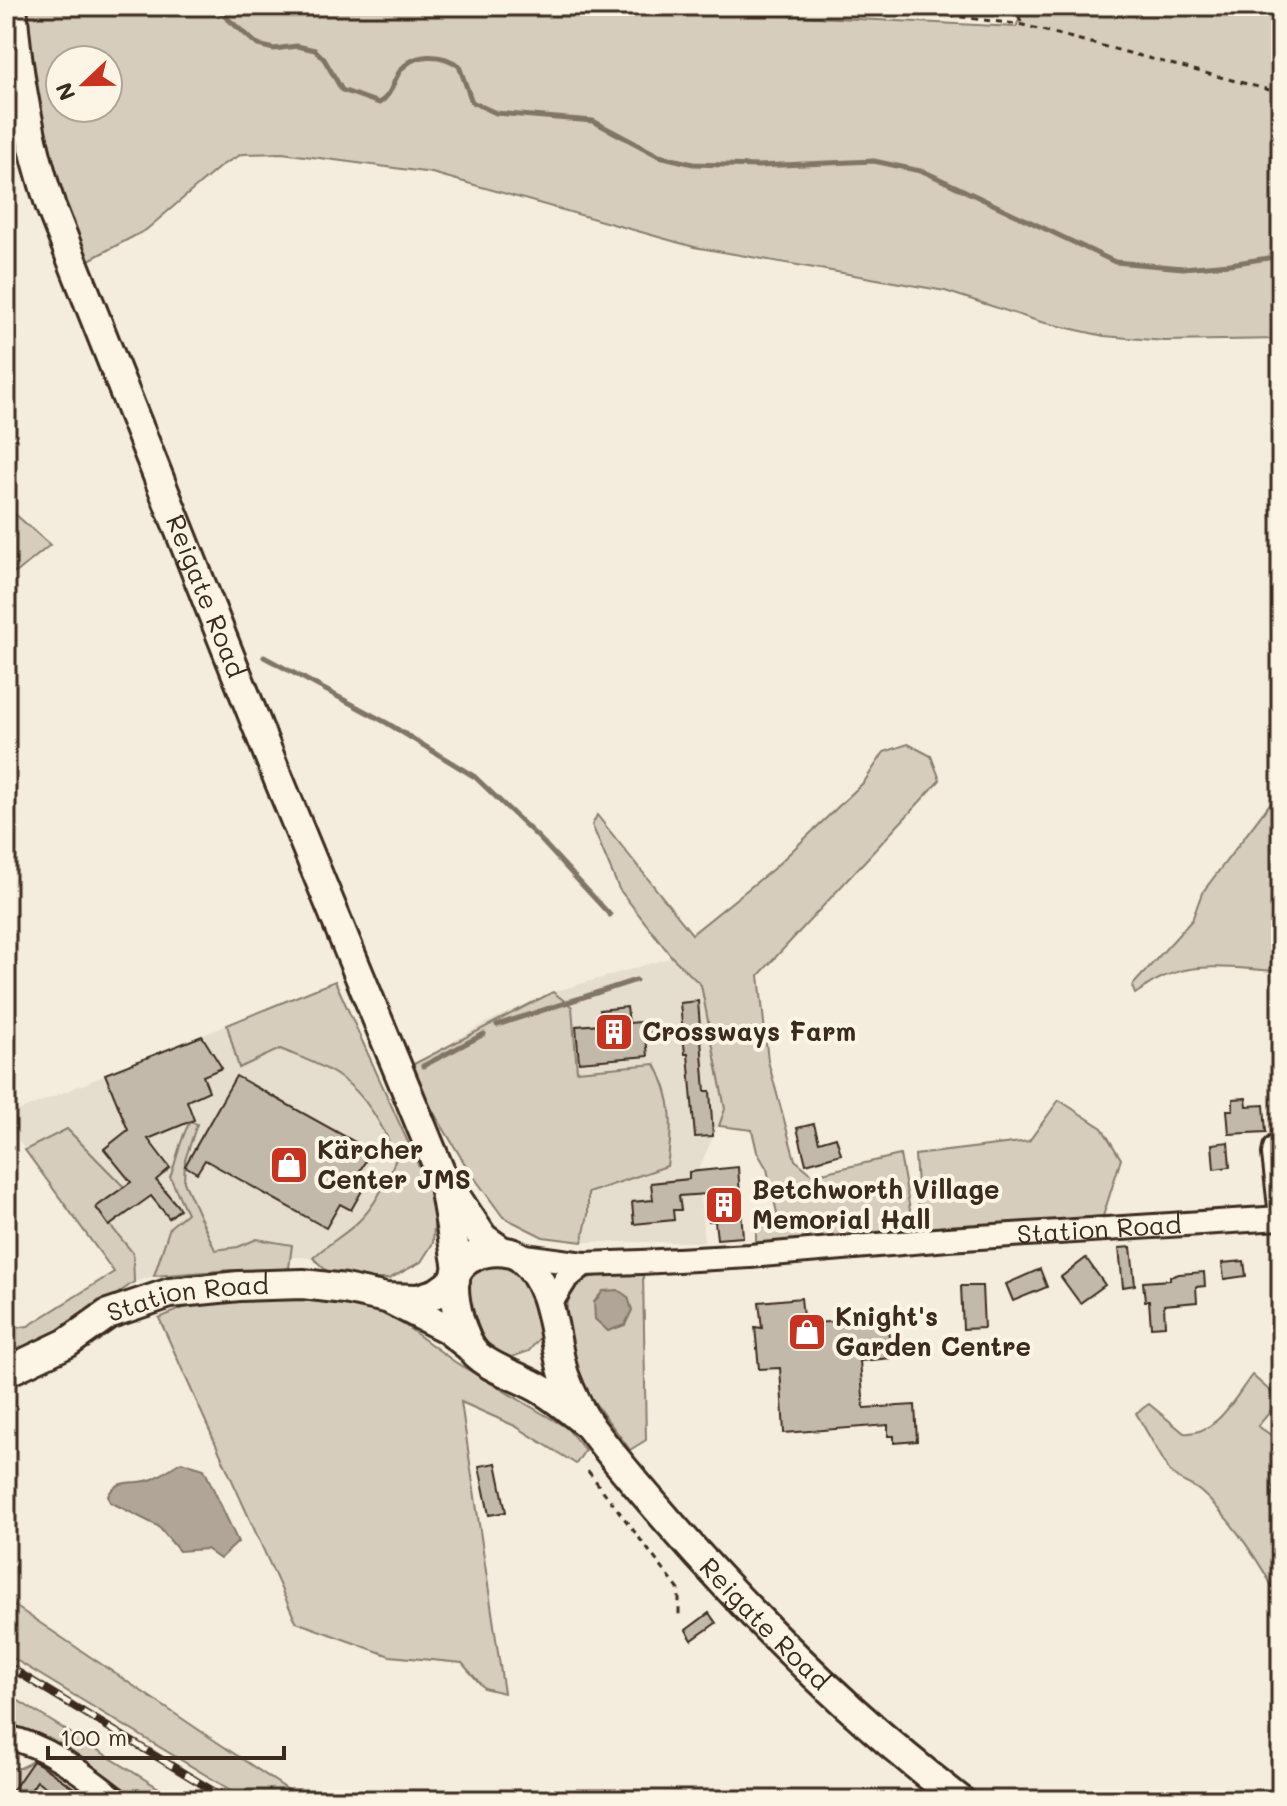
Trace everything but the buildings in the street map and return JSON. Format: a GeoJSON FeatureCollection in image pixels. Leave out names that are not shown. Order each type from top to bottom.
{"type":"FeatureCollection","features":[{"type":"Feature","properties":{"kind":"main road","name":"Reigate Road"},"geometry":{"type":"LineString","coordinates":[[12,6],[10,39],[30,135],[51,207],[268,753],[441,1174],[483,1238],[509,1252]]}},
{"type":"Feature","properties":{"kind":"main road","name":"Reigate Road"},"geometry":{"type":"LineString","coordinates":[[441,1174],[456,1274]]}},
{"type":"Feature","properties":{"kind":"main road"},"geometry":{"type":"LineString","coordinates":[[509,1252],[531,1268],[549,1306],[555,1339],[543,1355],[525,1365],[503,1369],[478,1356],[469,1346],[455,1305],[456,1274],[469,1259],[509,1252]]}},
{"type":"Feature","properties":{"kind":"main road","name":"Station Road"},"geometry":{"type":"LineString","coordinates":[[6,1372],[67,1343],[108,1314],[170,1293],[303,1284],[386,1298],[418,1299],[437,1293],[456,1274]]}},
{"type":"Feature","properties":{"kind":"main road","name":"Station Road"},"geometry":{"type":"LineString","coordinates":[[386,1298],[446,1328],[469,1346]]}},
{"type":"Feature","properties":{"kind":"main road","name":"Reigate Road"},"geometry":{"type":"LineString","coordinates":[[555,1339],[565,1377],[590,1426]]}},
{"type":"Feature","properties":{"kind":"main road","name":"Reigate Road"},"geometry":{"type":"LineString","coordinates":[[503,1369],[544,1391],[590,1426],[703,1561],[788,1651],[909,1760],[960,1800]]}},
{"type":"Feature","properties":{"kind":"street"},"geometry":{"type":"LineString","coordinates":[[1281,1143],[1274,1154],[1281,1217]]}},
{"type":"Feature","properties":{"kind":"street","name":"Station Road"},"geometry":{"type":"LineString","coordinates":[[509,1252],[584,1264],[750,1256],[948,1239],[1281,1217]]}},
{"type":"Feature","properties":{"kind":"street"},"geometry":{"type":"LineString","coordinates":[[549,1306],[566,1279],[584,1264]]}},
{"type":"Feature","properties":{"kind":"street"},"geometry":{"type":"LineString","coordinates":[[6,1737],[52,1754],[117,1800]]}},
{"type":"Feature","properties":{"kind":"path"},"geometry":{"type":"LineString","coordinates":[[877,6],[1023,25],[1281,93]]}},
{"type":"Feature","properties":{"kind":"path"},"geometry":{"type":"LineString","coordinates":[[1013,6],[1023,25]]}},
{"type":"Feature","properties":{"kind":"path"},"geometry":{"type":"LineString","coordinates":[[588,1471],[679,1590],[679,1618]]}},
{"type":"Feature","properties":{"kind":"shaded area"},"geometry":{"type":"Polygon","coordinates":[[[23,6],[602,6],[1016,27],[1025,6],[1281,6],[1281,339],[1165,341],[1104,336],[1041,322],[945,291],[694,247],[432,173],[282,153],[242,154],[222,165],[146,230],[87,261],[49,174],[23,6]]]}},
{"type":"Feature","properties":{"kind":"shaded area"},"geometry":{"type":"Polygon","coordinates":[[[6,506],[50,545],[16,573],[6,570],[6,506]]]}},
{"type":"Feature","properties":{"kind":"shaded area"},"geometry":{"type":"Polygon","coordinates":[[[908,744],[931,756],[940,780],[759,975],[768,1061],[795,1160],[813,1175],[900,1155],[910,1210],[905,1235],[756,1249],[756,1230],[767,1225],[777,1213],[767,1169],[757,1152],[752,1130],[719,1126],[725,1109],[701,985],[672,957],[619,889],[592,825],[597,815],[692,934],[773,869],[864,782],[884,752],[908,744]]]}},
{"type":"Feature","properties":{"kind":"shaded area"},"geometry":{"type":"Polygon","coordinates":[[[1281,789],[1281,971],[1213,967],[1186,970],[1163,977],[1135,994],[1132,986],[1192,920],[1202,893],[1281,789]]]}},
{"type":"Feature","properties":{"kind":"shaded area"},"geometry":{"type":"Polygon","coordinates":[[[672,957],[701,985],[725,1109],[698,1171],[704,1242],[582,1242],[543,1237],[503,1217],[468,1169],[425,1098],[412,1065],[487,1022],[553,992],[672,957]]]}},
{"type":"Feature","properties":{"kind":"shaded area"},"geometry":{"type":"Polygon","coordinates":[[[335,981],[426,1182],[433,1243],[421,1262],[389,1279],[335,1279],[313,1258],[293,1257],[289,1268],[275,1272],[231,1270],[154,1276],[126,1287],[25,1150],[6,1122],[6,1116],[335,981]]]}},
{"type":"Feature","properties":{"kind":"shaded area"},"geometry":{"type":"Polygon","coordinates":[[[335,981],[426,1182],[435,1209],[433,1243],[421,1262],[389,1279],[335,1279],[313,1258],[354,1226],[371,1207],[396,1159],[373,1113],[357,1092],[338,1076],[280,1049],[239,1068],[227,1025],[335,981]]]}},
{"type":"Feature","properties":{"kind":"shaded area"},"geometry":{"type":"Polygon","coordinates":[[[553,992],[572,1007],[577,1071],[655,1064],[669,1102],[667,1166],[588,1193],[588,1215],[582,1242],[543,1237],[503,1217],[468,1169],[425,1098],[412,1065],[553,992]]]}},
{"type":"Feature","properties":{"kind":"shaded area"},"geometry":{"type":"Polygon","coordinates":[[[1059,1100],[1102,1128],[1121,1159],[1103,1216],[920,1232],[915,1155],[1029,1141],[1059,1100]]]}},
{"type":"Feature","properties":{"kind":"shaded area"},"geometry":{"type":"Polygon","coordinates":[[[190,1122],[197,1124],[185,1160],[184,1182],[215,1250],[238,1247],[257,1239],[292,1245],[289,1268],[275,1272],[231,1270],[154,1276],[170,1227],[187,1213],[170,1177],[190,1122]]]}},
{"type":"Feature","properties":{"kind":"shaded area"},"geometry":{"type":"Polygon","coordinates":[[[67,1129],[124,1187],[96,1208],[133,1253],[134,1282],[52,1340],[6,1360],[6,1329],[28,1326],[114,1272],[25,1150],[67,1129]]]}},
{"type":"Feature","properties":{"kind":"shaded area"},"geometry":{"type":"Polygon","coordinates":[[[486,1261],[518,1268],[533,1290],[542,1335],[529,1351],[509,1358],[489,1353],[478,1342],[465,1283],[473,1267],[486,1261]]]}},
{"type":"Feature","properties":{"kind":"shaded area"},"geometry":{"type":"Polygon","coordinates":[[[643,1274],[646,1440],[630,1450],[580,1378],[566,1321],[569,1298],[582,1281],[603,1275],[643,1274]]]}},
{"type":"Feature","properties":{"kind":"shaded area"},"geometry":{"type":"Polygon","coordinates":[[[618,1290],[628,1297],[632,1310],[625,1325],[608,1331],[595,1319],[594,1302],[603,1291],[618,1290]]]}},
{"type":"Feature","properties":{"kind":"shaded area"},"geometry":{"type":"Polygon","coordinates":[[[213,1296],[312,1296],[357,1301],[399,1321],[455,1362],[567,1428],[585,1450],[576,1464],[515,1426],[461,1402],[504,1693],[484,1688],[462,1663],[390,1656],[296,1622],[159,1318],[213,1296]]]}},
{"type":"Feature","properties":{"kind":"shaded area"},"geometry":{"type":"Polygon","coordinates":[[[1252,1375],[1280,1400],[1258,1426],[1281,1442],[1281,1478],[1271,1490],[1281,1512],[1281,1603],[1256,1559],[1224,1515],[1201,1492],[1170,1472],[1136,1413],[1149,1404],[1184,1433],[1195,1432],[1206,1428],[1224,1413],[1252,1375]]]}},
{"type":"Feature","properties":{"kind":"shaded area"},"geometry":{"type":"Polygon","coordinates":[[[181,1462],[204,1469],[238,1542],[220,1559],[206,1549],[179,1551],[158,1526],[110,1502],[108,1496],[117,1486],[153,1479],[181,1462]]]}},
{"type":"Feature","properties":{"kind":"shaded area"},"geometry":{"type":"Polygon","coordinates":[[[6,1600],[303,1800],[247,1800],[6,1654],[6,1600]]]}},
{"type":"Feature","properties":{"kind":"shaded area"},"geometry":{"type":"Polygon","coordinates":[[[6,1693],[178,1800],[128,1800],[51,1748],[10,1729],[6,1693]]]}},
{"type":"Feature","properties":{"kind":"shaded area"},"geometry":{"type":"Polygon","coordinates":[[[34,1760],[95,1800],[6,1800],[6,1768],[20,1768],[34,1760]]]}},
{"type":"Feature","properties":{"kind":"waterway"},"geometry":{"type":"LineString","coordinates":[[213,6],[258,45],[274,49],[297,46],[315,50],[324,59],[342,90],[379,103],[387,96],[406,65],[420,58],[437,57],[459,66],[472,102],[496,113],[593,121],[659,156],[693,164],[758,166],[874,161],[925,172],[1115,262],[1183,268],[1281,256]]}},
{"type":"Feature","properties":{"kind":"waterway"},"geometry":{"type":"LineString","coordinates":[[264,657],[387,723],[475,777],[540,839],[610,915]]}},
{"type":"Feature","properties":{"kind":"waterway"},"geometry":{"type":"LineString","coordinates":[[497,1025],[636,980]]}},
{"type":"Feature","properties":{"kind":"waterway"},"geometry":{"type":"LineString","coordinates":[[423,1066],[484,1034]]}},
{"type":"Feature","properties":{"kind":"railway"},"geometry":{"type":"LineString","coordinates":[[6,1665],[228,1800]]}},
{"type":"Feature","properties":{"kind":"place","name":"Crossways Farm"},"geometry":{"type":"Point","coordinates":[614,1032]}},
{"type":"Feature","properties":{"kind":"place","name":"Kärcher Center JMS"},"geometry":{"type":"Point","coordinates":[289,1165]}},
{"type":"Feature","properties":{"kind":"place","name":"Betchworth Village Memorial Hall"},"geometry":{"type":"Point","coordinates":[724,1205]}},
{"type":"Feature","properties":{"kind":"place","name":"Knight's Garden Centre"},"geometry":{"type":"Point","coordinates":[807,1332]}}]}
